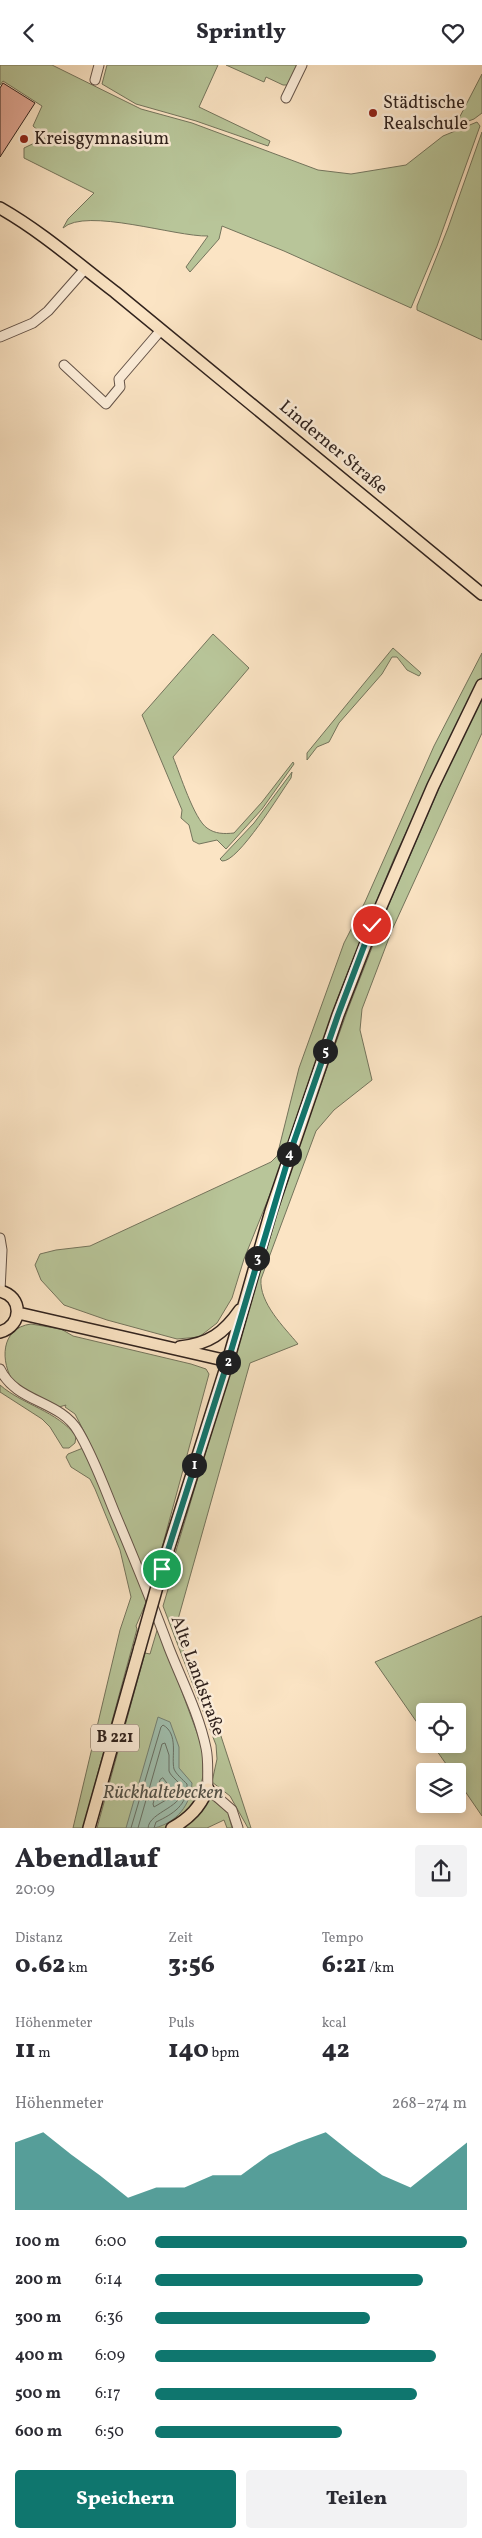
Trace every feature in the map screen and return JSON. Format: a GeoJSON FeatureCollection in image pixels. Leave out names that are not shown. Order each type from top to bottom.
{"type":"FeatureCollection","features":[{"type":"Feature","properties":{"kind":"main road","name":"Linderner Straße"},"geometry":{"type":"LineString","coordinates":[[0,208],[30,226],[85,269],[482,594]]}},
{"type":"Feature","properties":{"kind":"main road","name":"B 221"},"geometry":{"type":"LineString","coordinates":[[89,1828],[162,1569],[228,1361],[279,1186],[338,1015],[372,925],[433,786],[482,685]]}},
{"type":"Feature","properties":{"kind":"main road"},"geometry":{"type":"LineString","coordinates":[[0,1291],[12,1297],[17,1304],[18,1313],[12,1325],[0,1331]]}},
{"type":"Feature","properties":{"kind":"main road"},"geometry":{"type":"LineString","coordinates":[[173,1348],[210,1341],[223,1331],[245,1302]]}},
{"type":"Feature","properties":{"kind":"main road"},"geometry":{"type":"LineString","coordinates":[[18,1313],[228,1361]]}},
{"type":"Feature","properties":{"kind":"main road"},"geometry":{"type":"LineString","coordinates":[[172,1828],[199,1807],[208,1789]]}},
{"type":"Feature","properties":{"kind":"street"},"geometry":{"type":"LineString","coordinates":[[95,80],[99,65]]}},
{"type":"Feature","properties":{"kind":"street"},"geometry":{"type":"LineString","coordinates":[[286,98],[302,65]]}},
{"type":"Feature","properties":{"kind":"street"},"geometry":{"type":"LineString","coordinates":[[0,337],[33,323],[48,311],[85,269]]}},
{"type":"Feature","properties":{"kind":"street"},"geometry":{"type":"LineString","coordinates":[[64,365],[106,404],[120,387],[119,379],[161,330]]}},
{"type":"Feature","properties":{"kind":"street"},"geometry":{"type":"LineString","coordinates":[[0,1238],[2,1251],[0,1291]]}},
{"type":"Feature","properties":{"kind":"street","name":"Alte Landstraße"},"geometry":{"type":"LineString","coordinates":[[0,1369],[4,1378],[19,1392],[56,1410],[69,1419],[78,1431],[96,1466],[201,1727],[209,1766],[208,1789]]}},
{"type":"Feature","properties":{"kind":"street"},"geometry":{"type":"LineString","coordinates":[[208,1789],[232,1810],[238,1828]]}},
{"type":"Feature","properties":{"kind":"shaded area"},"geometry":{"type":"Polygon","coordinates":[[[0,65],[52,65],[141,109],[192,123],[318,170],[351,174],[406,165],[443,136],[477,122],[480,126],[437,246],[411,308],[284,251],[222,226],[219,239],[190,272],[186,267],[208,236],[111,222],[75,222],[63,228],[68,219],[94,193],[24,158],[24,148],[45,138],[46,132],[40,132],[33,126],[42,106],[3,81],[0,85],[0,65]]]}},
{"type":"Feature","properties":{"kind":"shaded area"},"geometry":{"type":"Polygon","coordinates":[[[107,65],[218,65],[199,107],[270,141],[268,146],[196,121],[136,104],[102,84],[107,65]]]}},
{"type":"Feature","properties":{"kind":"shaded area"},"geometry":{"type":"Polygon","coordinates":[[[226,65],[299,65],[290,85],[283,85],[266,77],[264,82],[226,65]]]}},
{"type":"Feature","properties":{"kind":"shaded area"},"geometry":{"type":"Polygon","coordinates":[[[482,74],[482,113],[474,119],[455,126],[482,74]]]}},
{"type":"Feature","properties":{"kind":"shaded area"},"geometry":{"type":"Polygon","coordinates":[[[482,132],[482,340],[417,310],[417,306],[448,228],[482,132]]]}},
{"type":"Feature","properties":{"kind":"shaded area"},"geometry":{"type":"Polygon","coordinates":[[[213,634],[249,668],[173,757],[197,816],[210,830],[220,833],[234,833],[262,802],[293,762],[294,764],[262,809],[226,849],[217,840],[199,844],[193,841],[189,825],[181,818],[182,810],[142,715],[213,634]]]}},
{"type":"Feature","properties":{"kind":"shaded area"},"geometry":{"type":"Polygon","coordinates":[[[393,648],[421,673],[419,676],[407,670],[397,657],[392,657],[382,674],[339,723],[329,742],[317,747],[307,760],[307,753],[393,648]]]}},
{"type":"Feature","properties":{"kind":"shaded area"},"geometry":{"type":"Polygon","coordinates":[[[482,653],[482,677],[465,707],[395,856],[363,934],[337,1000],[281,1167],[244,1259],[232,1298],[217,1323],[199,1337],[177,1339],[107,1320],[64,1305],[41,1280],[35,1265],[40,1254],[90,1246],[271,1162],[277,1156],[299,1068],[344,943],[365,902],[434,746],[482,653]]]}},
{"type":"Feature","properties":{"kind":"shaded area"},"geometry":{"type":"Polygon","coordinates":[[[482,698],[482,733],[392,930],[362,1009],[360,1030],[372,1080],[334,1110],[316,1131],[261,1279],[261,1288],[268,1306],[298,1344],[250,1363],[175,1630],[216,1732],[219,1730],[251,1828],[248,1828],[230,1796],[212,1782],[217,1759],[216,1745],[163,1606],[169,1586],[166,1584],[292,1165],[348,1009],[389,904],[446,772],[482,698]]]}},
{"type":"Feature","properties":{"kind":"shaded area"},"geometry":{"type":"Polygon","coordinates":[[[292,772],[291,778],[248,839],[229,859],[222,861],[220,859],[254,823],[292,772]]]}},
{"type":"Feature","properties":{"kind":"shaded area"},"geometry":{"type":"Polygon","coordinates":[[[31,1324],[61,1329],[73,1336],[191,1364],[206,1369],[209,1374],[157,1566],[154,1561],[148,1583],[150,1588],[87,1437],[75,1414],[65,1407],[66,1405],[59,1407],[36,1397],[14,1383],[9,1375],[5,1356],[8,1339],[13,1332],[31,1324]]]}},
{"type":"Feature","properties":{"kind":"shaded area"},"geometry":{"type":"Polygon","coordinates":[[[0,1385],[59,1420],[76,1436],[75,1443],[69,1448],[63,1448],[50,1427],[42,1419],[0,1392],[0,1385]]]}},
{"type":"Feature","properties":{"kind":"shaded area"},"geometry":{"type":"Polygon","coordinates":[[[83,1448],[148,1598],[136,1626],[137,1629],[83,1828],[73,1828],[120,1630],[131,1597],[120,1550],[95,1489],[90,1479],[71,1467],[66,1457],[68,1454],[83,1448]]]}},
{"type":"Feature","properties":{"kind":"shaded area"},"geometry":{"type":"Polygon","coordinates":[[[482,1616],[482,1816],[466,1793],[466,1763],[445,1763],[438,1753],[466,1753],[466,1703],[416,1703],[416,1721],[375,1662],[482,1616]]]}},
{"type":"Feature","properties":{"kind":"shaded area"},"geometry":{"type":"Polygon","coordinates":[[[158,1627],[203,1749],[203,1776],[199,1793],[188,1812],[165,1828],[97,1828],[145,1653],[150,1654],[158,1627]]]}},
{"type":"Feature","properties":{"kind":"shaded area"},"geometry":{"type":"Polygon","coordinates":[[[209,1797],[228,1813],[232,1828],[227,1828],[224,1820],[207,1828],[178,1828],[209,1797]]]}},
{"type":"Feature","properties":{"kind":"water","name":"Rückhaltebecken"},"geometry":{"type":"Polygon","coordinates":[[[158,1717],[170,1722],[179,1747],[179,1768],[192,1783],[189,1798],[186,1805],[170,1822],[154,1828],[126,1828],[158,1717]]]}},
{"type":"Feature","properties":{"kind":"building"},"geometry":{"type":"Polygon","coordinates":[[[3,83],[35,103],[0,157],[0,88],[3,83]]]}},
{"type":"Feature","properties":{"kind":"place","name":"Städtische Realschule"},"geometry":{"type":"Point","coordinates":[373,113]}},
{"type":"Feature","properties":{"kind":"place","name":"Kreisgymnasium"},"geometry":{"type":"Point","coordinates":[24,139]}},
{"type":"Feature","properties":{"kind":"route"},"geometry":{"type":"LineString","coordinates":[[162,1569],[228,1361],[271,1211],[303,1113],[372,925]]}}]}
